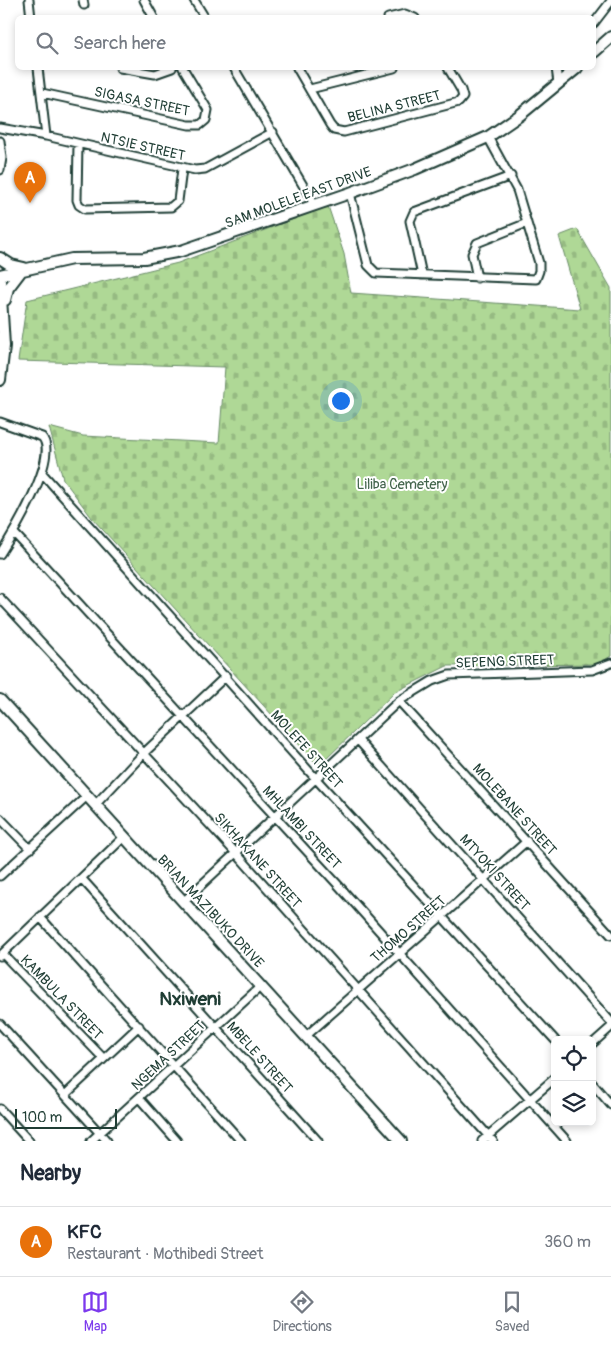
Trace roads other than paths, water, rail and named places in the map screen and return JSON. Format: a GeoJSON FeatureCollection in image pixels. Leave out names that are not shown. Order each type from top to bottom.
{"type":"FeatureCollection","features":[{"type":"Feature","properties":{"kind":"street"},"geometry":{"type":"LineString","coordinates":[[29,0],[31,15]]}},
{"type":"Feature","properties":{"kind":"street"},"geometry":{"type":"LineString","coordinates":[[144,0],[152,15]]}},
{"type":"Feature","properties":{"kind":"street"},"geometry":{"type":"LineString","coordinates":[[194,0],[203,15]]}},
{"type":"Feature","properties":{"kind":"street"},"geometry":{"type":"LineString","coordinates":[[596,20],[611,1]]}},
{"type":"Feature","properties":{"kind":"street"},"geometry":{"type":"LineString","coordinates":[[596,50],[611,37]]}},
{"type":"Feature","properties":{"kind":"street"},"geometry":{"type":"LineString","coordinates":[[38,70],[46,136]]}},
{"type":"Feature","properties":{"kind":"street"},"geometry":{"type":"LineString","coordinates":[[132,70],[155,74],[166,70]]}},
{"type":"Feature","properties":{"kind":"street","name":"SIGASA STREET"},"geometry":{"type":"LineString","coordinates":[[42,93],[189,125],[200,124],[206,120],[208,110],[184,70]]}},
{"type":"Feature","properties":{"kind":"street"},"geometry":{"type":"LineString","coordinates":[[235,70],[314,204]]}},
{"type":"Feature","properties":{"kind":"street","name":"BELINA STREET"},"geometry":{"type":"LineString","coordinates":[[298,70],[330,125],[334,130],[344,132],[453,105],[463,97],[449,70]]}},
{"type":"Feature","properties":{"kind":"street"},"geometry":{"type":"LineString","coordinates":[[310,89],[386,70]]}},
{"type":"Feature","properties":{"kind":"street"},"geometry":{"type":"LineString","coordinates":[[556,70],[558,83]]}},
{"type":"Feature","properties":{"kind":"street","name":"SAM MOLELE EAST DRIVE"},"geometry":{"type":"LineString","coordinates":[[0,275],[72,259],[161,256],[209,243],[314,204],[350,193],[455,153],[488,138],[574,70]]}},
{"type":"Feature","properties":{"kind":"street","name":"NTSIE STREET"},"geometry":{"type":"LineString","coordinates":[[0,128],[46,136],[182,169],[205,168],[273,132]]}},
{"type":"Feature","properties":{"kind":"street"},"geometry":{"type":"LineString","coordinates":[[350,193],[370,268],[376,272],[477,278],[536,279],[539,263],[528,223],[510,176],[488,138]]}},
{"type":"Feature","properties":{"kind":"street"},"geometry":{"type":"LineString","coordinates":[[0,141],[2,158],[0,170]]}},
{"type":"Feature","properties":{"kind":"street"},"geometry":{"type":"LineString","coordinates":[[78,144],[77,200],[79,205],[85,209],[166,208],[174,205],[178,199],[182,169]]}},
{"type":"Feature","properties":{"kind":"street"},"geometry":{"type":"LineString","coordinates":[[422,275],[410,221],[414,212],[510,176]]}},
{"type":"Feature","properties":{"kind":"street"},"geometry":{"type":"LineString","coordinates":[[477,278],[472,254],[477,243],[528,223]]}},
{"type":"Feature","properties":{"kind":"street"},"geometry":{"type":"LineString","coordinates":[[0,258],[24,270],[8,288],[3,306]]}},
{"type":"Feature","properties":{"kind":"street"},"geometry":{"type":"LineString","coordinates":[[0,281],[3,306],[4,355],[0,380]]}},
{"type":"Feature","properties":{"kind":"street"},"geometry":{"type":"LineString","coordinates":[[0,422],[38,435],[46,442],[48,448],[42,473],[14,533],[0,554]]}},
{"type":"Feature","properties":{"kind":"street","name":"MOLEFE STREET"},"geometry":{"type":"LineString","coordinates":[[42,473],[226,676],[317,780],[551,1036]]}},
{"type":"Feature","properties":{"kind":"street","name":"MHLAMBI STREET"},"geometry":{"type":"LineString","coordinates":[[14,533],[400,953],[567,1141]]}},
{"type":"Feature","properties":{"kind":"street","name":"SIKHAKANE STREET"},"geometry":{"type":"LineString","coordinates":[[0,598],[236,853],[491,1138]]}},
{"type":"Feature","properties":{"kind":"street","name":"SEPENG STREET"},"geometry":{"type":"LineString","coordinates":[[183,902],[317,780],[400,701],[432,681],[449,675],[592,670],[611,662]]}},
{"type":"Feature","properties":{"kind":"street"},"geometry":{"type":"LineString","coordinates":[[95,805],[144,753],[226,676]]}},
{"type":"Feature","properties":{"kind":"street","name":"BRIAN MAZIBUKO DRIVE"},"geometry":{"type":"LineString","coordinates":[[0,700],[401,1141]]}},
{"type":"Feature","properties":{"kind":"street","name":"MOLEBANE STREET"},"geometry":{"type":"LineString","coordinates":[[400,701],[611,935]]}},
{"type":"Feature","properties":{"kind":"street","name":"MTYOKI STREET"},"geometry":{"type":"LineString","coordinates":[[358,740],[611,1022]]}},
{"type":"Feature","properties":{"kind":"street"},"geometry":{"type":"LineString","coordinates":[[0,876],[88,796]]}},
{"type":"Feature","properties":{"kind":"street"},"geometry":{"type":"LineString","coordinates":[[0,818],[30,849]]}},
{"type":"Feature","properties":{"kind":"street"},"geometry":{"type":"LineString","coordinates":[[2,955],[124,837]]}},
{"type":"Feature","properties":{"kind":"street","name":"THOMO STREET"},"geometry":{"type":"LineString","coordinates":[[306,1036],[527,841]]}},
{"type":"Feature","properties":{"kind":"street","name":"MBELE STREET"},"geometry":{"type":"LineString","coordinates":[[82,879],[318,1141]]}},
{"type":"Feature","properties":{"kind":"street"},"geometry":{"type":"LineString","coordinates":[[40,918],[176,1065],[241,1141]]}},
{"type":"Feature","properties":{"kind":"street","name":"KAMBULA STREET"},"geometry":{"type":"LineString","coordinates":[[2,955],[103,1058]]}},
{"type":"Feature","properties":{"kind":"street","name":"NGEMA STREET"},"geometry":{"type":"LineString","coordinates":[[91,1141],[261,986]]}},
{"type":"Feature","properties":{"kind":"street"},"geometry":{"type":"LineString","coordinates":[[0,1024],[107,1141]]}},
{"type":"Feature","properties":{"kind":"street"},"geometry":{"type":"LineString","coordinates":[[66,1094],[139,1026]]}},
{"type":"Feature","properties":{"kind":"street"},"geometry":{"type":"LineString","coordinates":[[596,1040],[611,1027]]}},
{"type":"Feature","properties":{"kind":"street"},"geometry":{"type":"LineString","coordinates":[[482,1141],[491,1138],[552,1081]]}},
{"type":"Feature","properties":{"kind":"street"},"geometry":{"type":"LineString","coordinates":[[596,1088],[611,1105]]}},
{"type":"Feature","properties":{"kind":"street"},"geometry":{"type":"LineString","coordinates":[[139,1098],[176,1141]]}},
{"type":"Feature","properties":{"kind":"street"},"geometry":{"type":"LineString","coordinates":[[0,1109],[29,1141]]}},
{"type":"Feature","properties":{"kind":"place","name":"KFC"},"geometry":{"type":"Point","coordinates":[30,203]}},
{"type":"Feature","properties":{"kind":"district","name":"Nxiweni"},"geometry":{"type":"Point","coordinates":[190,998]}},
{"type":"Feature","properties":{"kind":"park label","name":"Liliba Cemetery"},"geometry":{"type":"Point","coordinates":[402,484]}}]}
